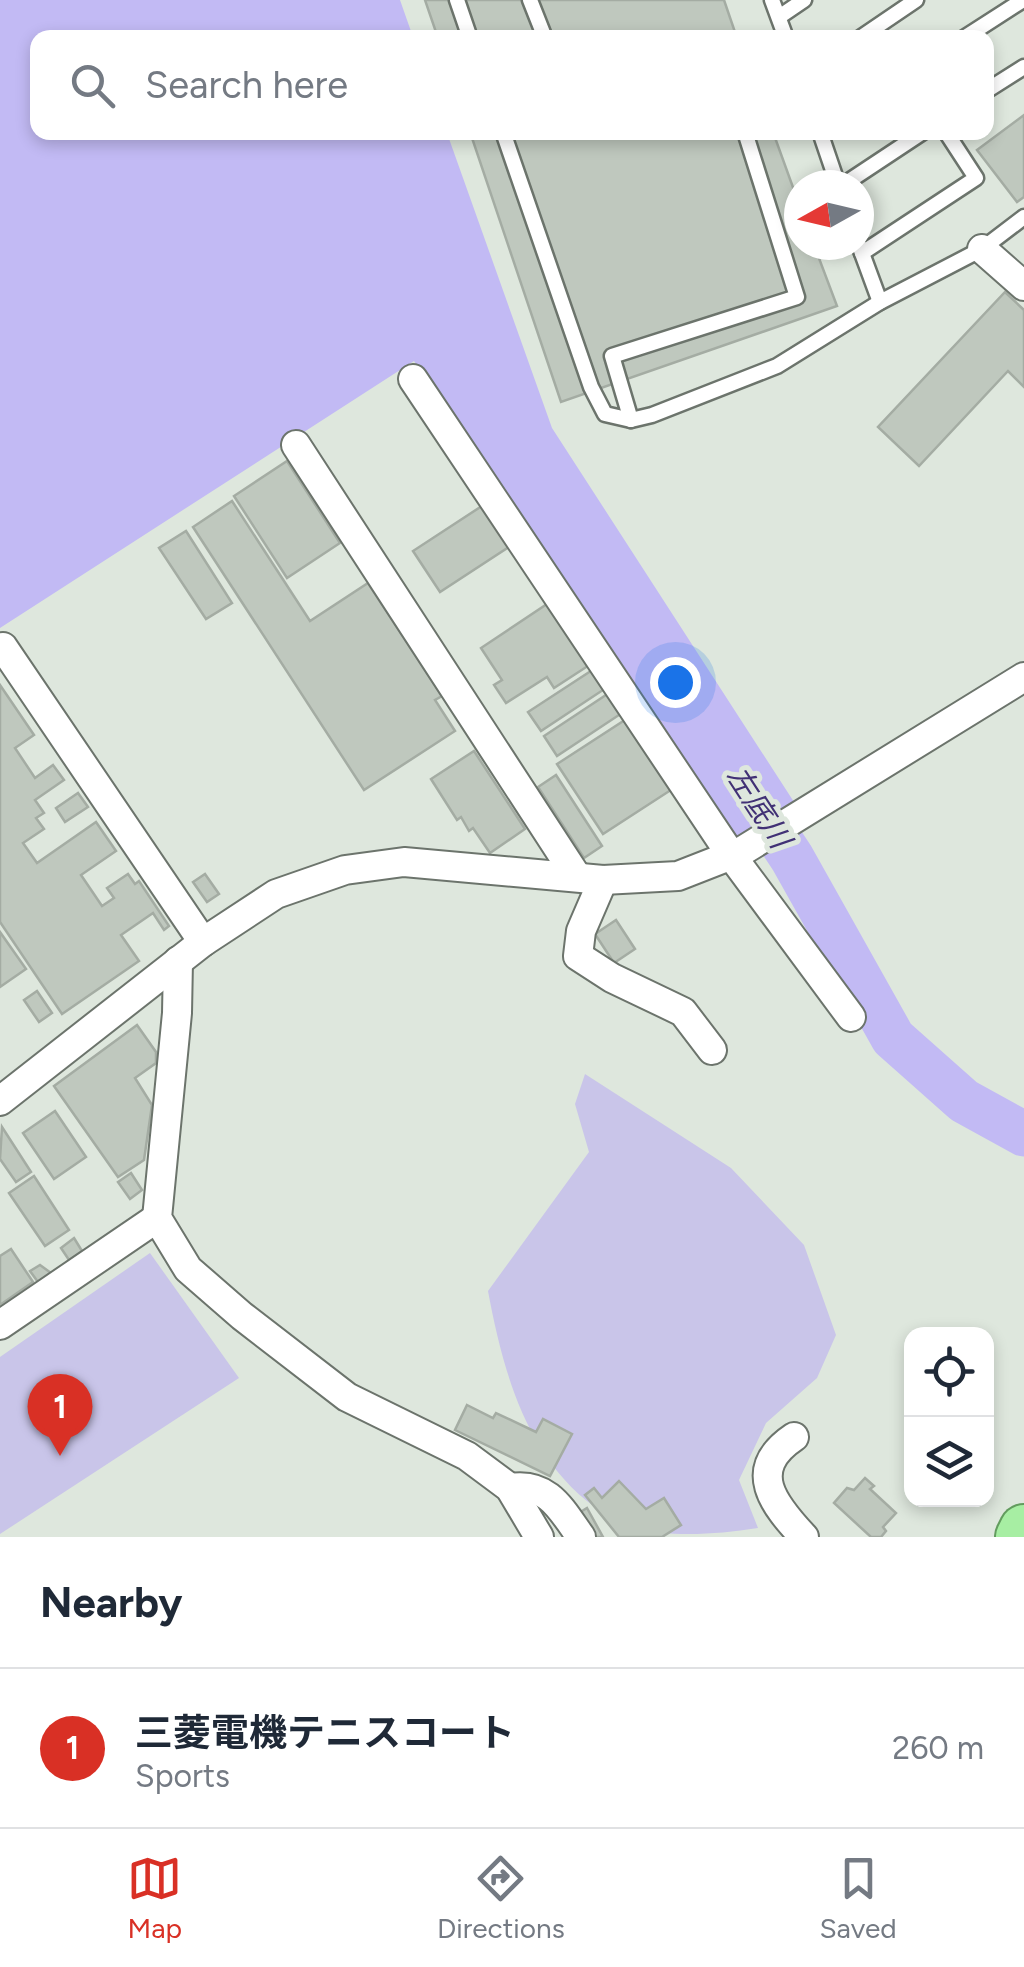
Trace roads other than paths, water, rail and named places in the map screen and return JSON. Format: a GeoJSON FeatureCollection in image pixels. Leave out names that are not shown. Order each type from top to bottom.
{"type":"FeatureCollection","features":[{"type":"Feature","properties":{"kind":"highway"},"geometry":{"type":"LineString","coordinates":[[1020,1537],[1024,1528]]}},
{"type":"Feature","properties":{"kind":"street"},"geometry":{"type":"LineString","coordinates":[[982,249],[1024,286]]}},
{"type":"Feature","properties":{"kind":"street"},"geometry":{"type":"LineString","coordinates":[[413,380],[851,1018]]}},
{"type":"Feature","properties":{"kind":"street"},"geometry":{"type":"LineString","coordinates":[[296,445],[590,878],[578,956],[612,978],[683,1012],[712,1050]]}},
{"type":"Feature","properties":{"kind":"street"},"geometry":{"type":"LineString","coordinates":[[0,650],[4,647],[204,942]]}},
{"type":"Feature","properties":{"kind":"street"},"geometry":{"type":"LineString","coordinates":[[0,1101],[204,942],[276,894],[345,870],[404,862],[590,878],[678,876],[736,853],[1024,677]]}},
{"type":"Feature","properties":{"kind":"street"},"geometry":{"type":"LineString","coordinates":[[178,962],[156,1218],[188,1269],[347,1396],[468,1456],[510,1488],[539,1537]]}},
{"type":"Feature","properties":{"kind":"street"},"geometry":{"type":"LineString","coordinates":[[0,1326],[156,1218]]}},
{"type":"Feature","properties":{"kind":"street"},"geometry":{"type":"LineString","coordinates":[[794,1437],[779,1447],[767,1484],[769,1496],[804,1537]]}},
{"type":"Feature","properties":{"kind":"street"},"geometry":{"type":"LineString","coordinates":[[510,1488],[526,1485],[540,1490],[555,1502],[582,1537]]}},
{"type":"Feature","properties":{"kind":"lane"},"geometry":{"type":"LineString","coordinates":[[457,0],[467,30]]}},
{"type":"Feature","properties":{"kind":"lane"},"geometry":{"type":"LineString","coordinates":[[530,0],[542,30]]}},
{"type":"Feature","properties":{"kind":"lane"},"geometry":{"type":"LineString","coordinates":[[772,0],[783,30]]}},
{"type":"Feature","properties":{"kind":"lane"},"geometry":{"type":"LineString","coordinates":[[778,17],[804,0]]}},
{"type":"Feature","properties":{"kind":"lane"},"geometry":{"type":"LineString","coordinates":[[872,30],[916,0]]}},
{"type":"Feature","properties":{"kind":"lane"},"geometry":{"type":"LineString","coordinates":[[976,30],[1023,0]]}},
{"type":"Feature","properties":{"kind":"lane"},"geometry":{"type":"LineString","coordinates":[[994,86],[1024,66]]}},
{"type":"Feature","properties":{"kind":"lane"},"geometry":{"type":"LineString","coordinates":[[506,140],[591,388],[605,414],[631,420],[698,399],[777,366],[880,302],[982,249],[1024,218]]}},
{"type":"Feature","properties":{"kind":"lane"},"geometry":{"type":"LineString","coordinates":[[631,420],[612,356],[798,297],[748,140]]}},
{"type":"Feature","properties":{"kind":"lane"},"geometry":{"type":"LineString","coordinates":[[823,140],[834,170]]}},
{"type":"Feature","properties":{"kind":"lane"},"geometry":{"type":"LineString","coordinates":[[863,170],[910,140]]}},
{"type":"Feature","properties":{"kind":"lane"},"geometry":{"type":"LineString","coordinates":[[874,240],[976,178],[951,140]]}},
{"type":"Feature","properties":{"kind":"lane"},"geometry":{"type":"LineString","coordinates":[[865,260],[880,302]]}},
{"type":"Feature","properties":{"kind":"water"},"geometry":{"type":"Polygon","coordinates":[[[0,0],[400,0],[411,30],[30,30],[30,140],[449,140],[552,428],[794,802],[730,843],[414,361],[0,628],[0,0]]]}},
{"type":"Feature","properties":{"kind":"waterway","name":"左底川"},"geometry":{"type":"LineString","coordinates":[[749,793],[792,858],[893,1038],[964,1101],[1024,1134]]}},
{"type":"Feature","properties":{"kind":"place","name":"三菱電機テニスコート"},"geometry":{"type":"Point","coordinates":[60,1456]}}]}
